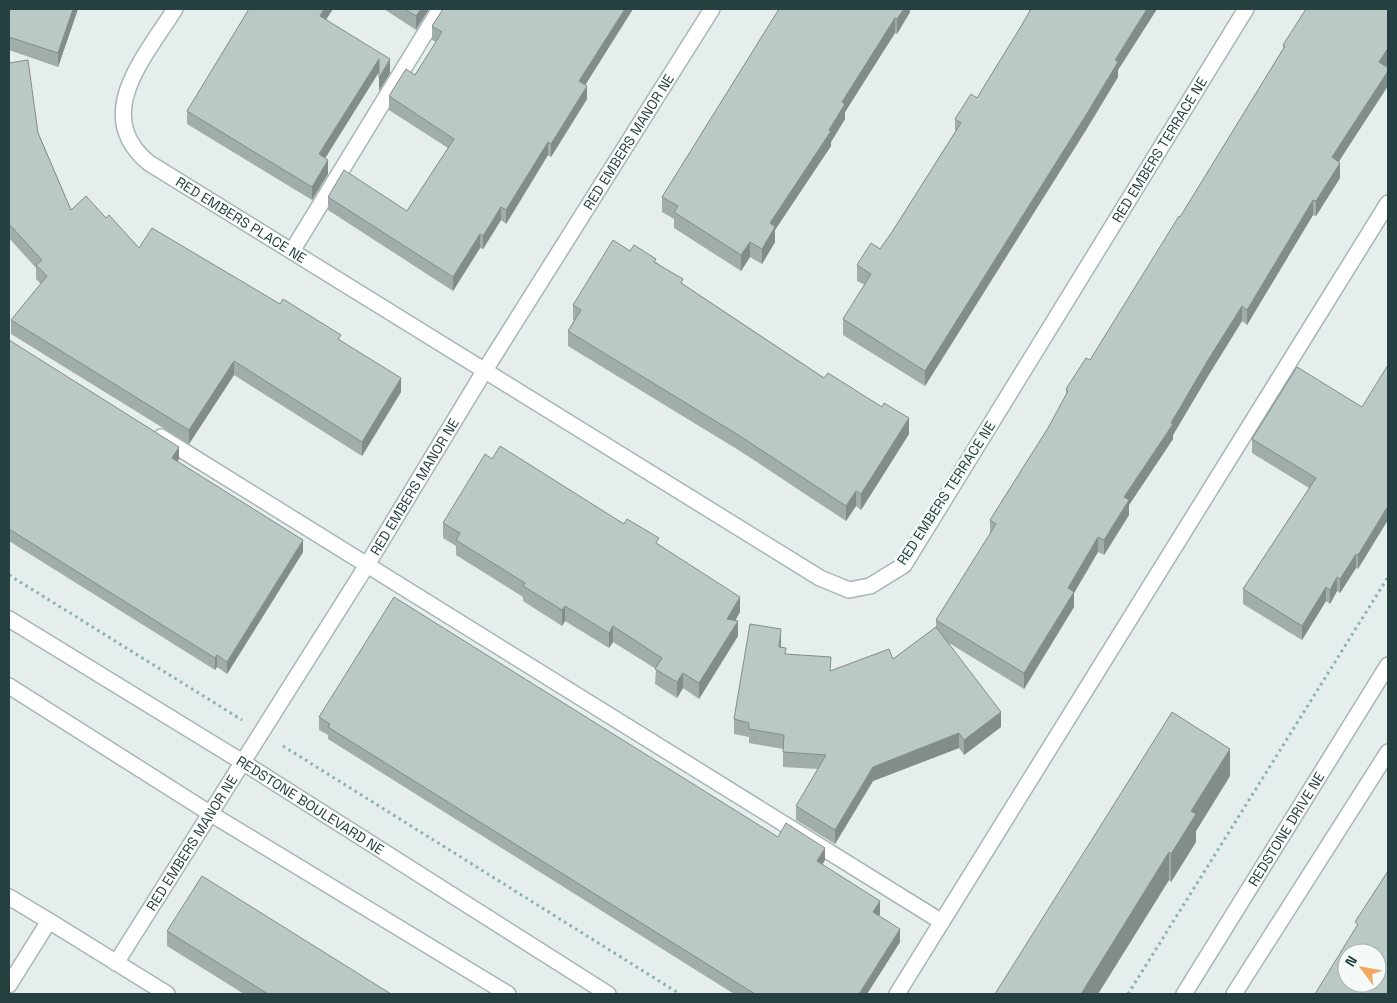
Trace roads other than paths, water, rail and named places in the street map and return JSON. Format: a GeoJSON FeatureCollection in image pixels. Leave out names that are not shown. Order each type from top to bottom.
{"type":"FeatureCollection","features":[{"type":"Feature","properties":{"kind":"street","name":"RED EMBERS PLACE NE"},"geometry":{"type":"LineString","coordinates":[[175,9],[129,82],[122,110],[124,132],[135,151],[149,163],[485,370]]}},
{"type":"Feature","properties":{"kind":"street"},"geometry":{"type":"LineString","coordinates":[[292,251],[440,9]]}},
{"type":"Feature","properties":{"kind":"street","name":"RED EMBERS MANOR NE"},"geometry":{"type":"LineString","coordinates":[[116,963],[263,733],[485,370],[712,9]]}},
{"type":"Feature","properties":{"kind":"street","name":"RED EMBERS TERRACE NE"},"geometry":{"type":"LineString","coordinates":[[485,370],[820,578],[848,590],[870,586],[904,565],[1246,9]]}},
{"type":"Feature","properties":{"kind":"street"},"geometry":{"type":"LineString","coordinates":[[896,994],[1388,203]]}},
{"type":"Feature","properties":{"kind":"street"},"geometry":{"type":"LineString","coordinates":[[150,431],[942,922]]}},
{"type":"Feature","properties":{"kind":"street","name":"REDSTONE BOULEVARD NE"},"geometry":{"type":"LineString","coordinates":[[9,619],[244,763],[608,994]]}},
{"type":"Feature","properties":{"kind":"street","name":"REDSTONE DRIVE NE"},"geometry":{"type":"LineString","coordinates":[[1184,994],[1388,666]]}},
{"type":"Feature","properties":{"kind":"street"},"geometry":{"type":"LineString","coordinates":[[9,686],[211,814],[508,994]]}},
{"type":"Feature","properties":{"kind":"street"},"geometry":{"type":"LineString","coordinates":[[1234,994],[1388,752]]}},
{"type":"Feature","properties":{"kind":"street"},"geometry":{"type":"LineString","coordinates":[[9,897],[167,994]]}},
{"type":"Feature","properties":{"kind":"street"},"geometry":{"type":"LineString","coordinates":[[9,985],[49,921]]}}]}
